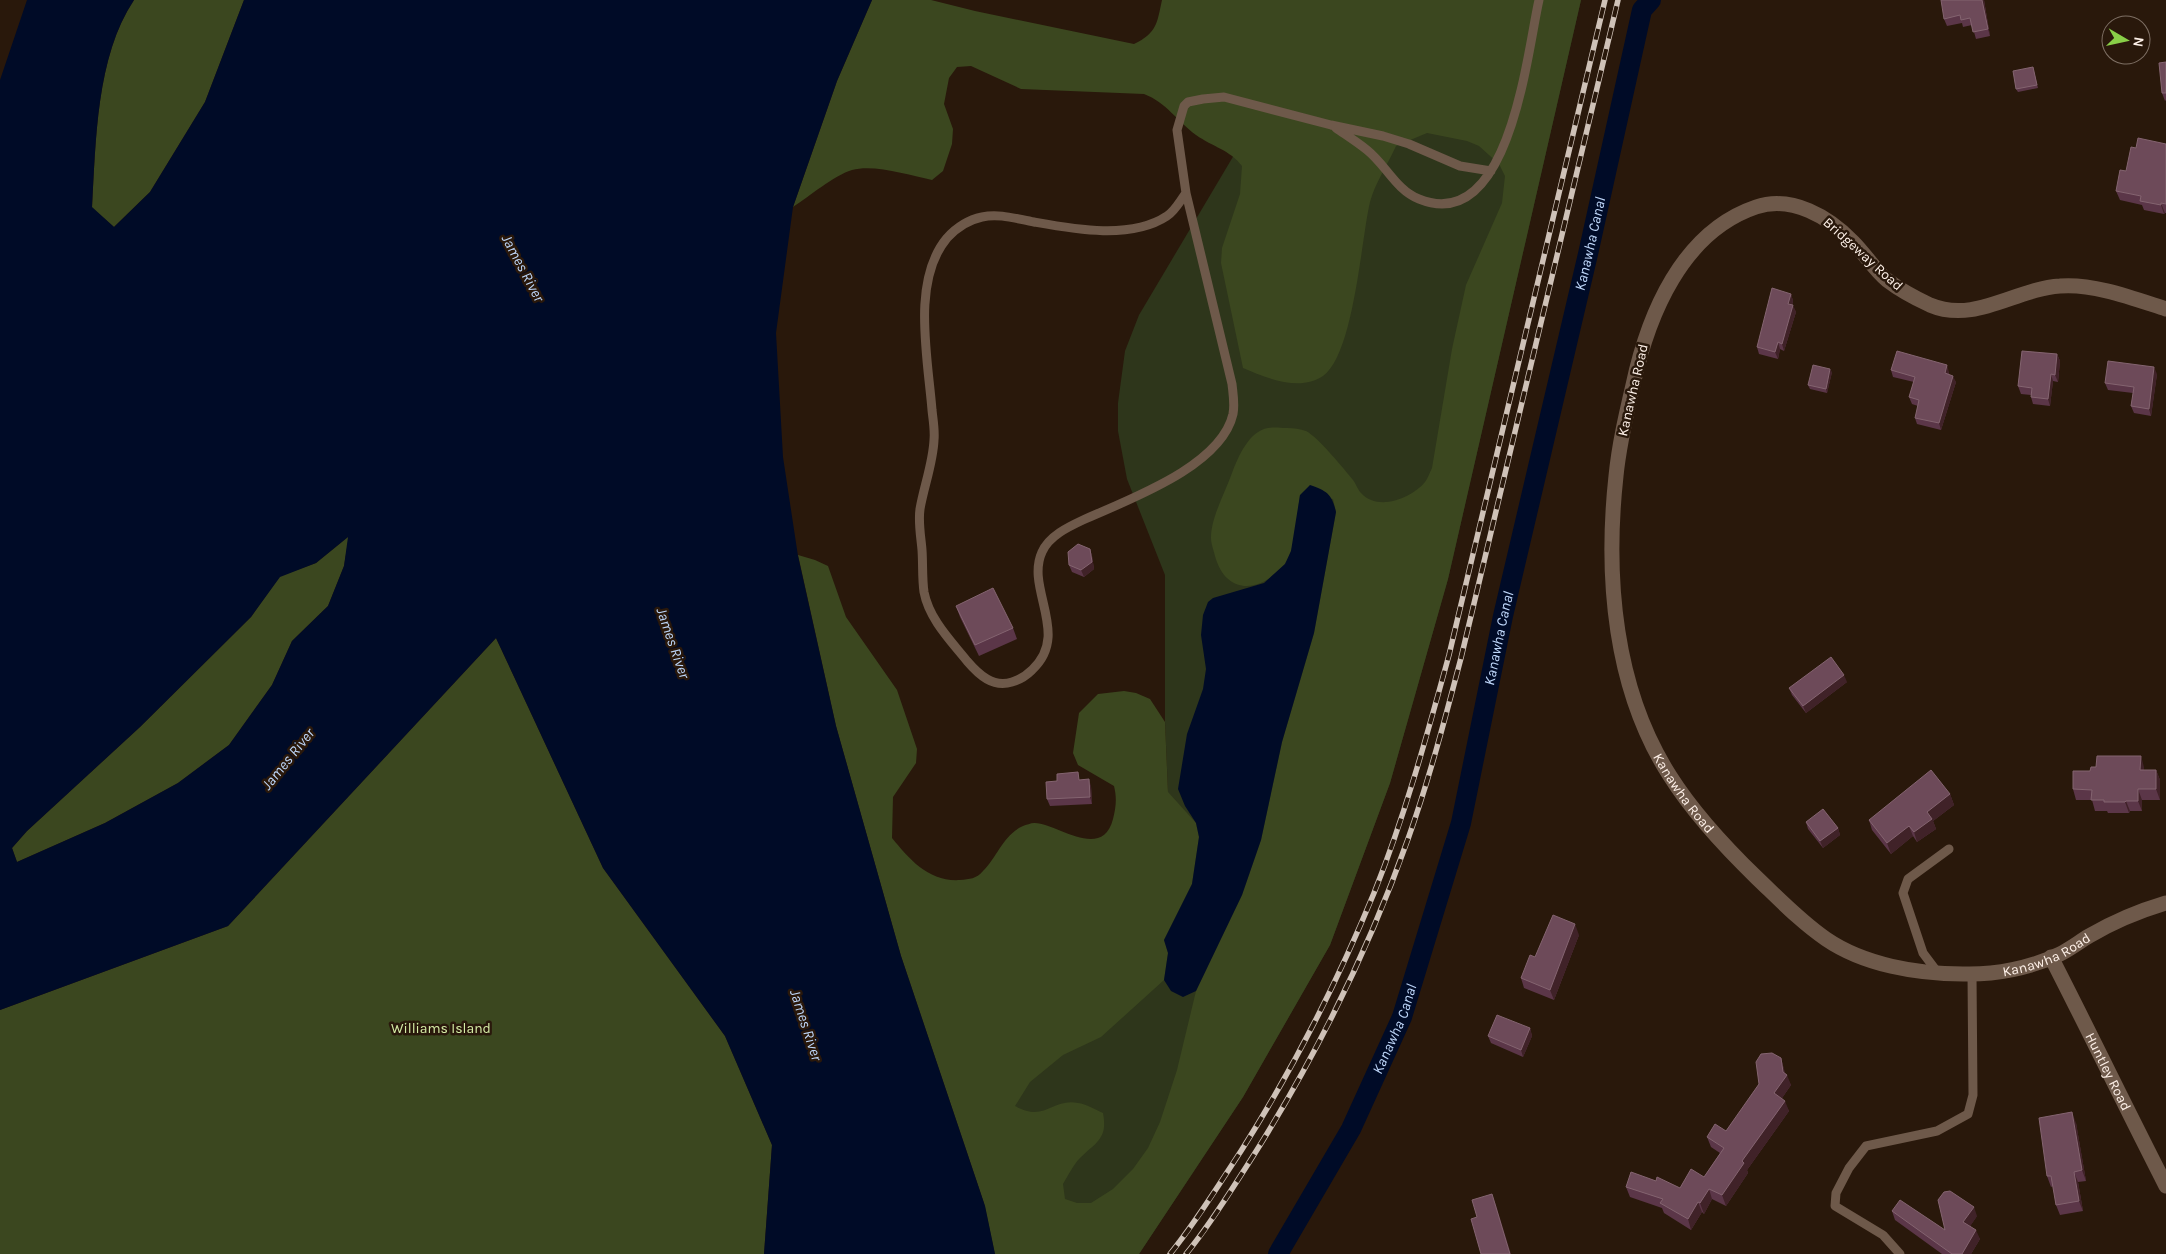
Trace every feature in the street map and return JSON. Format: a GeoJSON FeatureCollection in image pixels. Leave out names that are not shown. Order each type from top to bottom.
{"type":"FeatureCollection","features":[{"type":"Feature","properties":{"kind":"street","name":"Bridgeway Road"},"geometry":{"type":"LineString","coordinates":[[1690,256],[1718,227],[1735,216],[1759,206],[1773,203],[1794,205],[1810,210],[1832,223],[1854,243],[1884,277],[1900,289],[1933,306],[1951,312],[1967,312],[2057,286],[2088,288],[2166,309]]}},
{"type":"Feature","properties":{"kind":"street","name":"Kanawha Road"},"geometry":{"type":"LineString","coordinates":[[1690,256],[1664,294],[1650,324],[1636,372],[1616,473],[1612,520],[1612,577],[1616,615],[1622,654],[1633,696],[1655,750],[1688,802],[1719,840],[1806,924],[1829,941],[1855,955],[1896,967],[1938,973],[1972,974],[2008,970],[2051,957],[2117,921],[2166,903]]}},
{"type":"Feature","properties":{"kind":"street","name":"Huntley Road"},"geometry":{"type":"LineString","coordinates":[[2051,957],[2114,1078],[2131,1117],[2166,1186]]}},
{"type":"Feature","properties":{"kind":"lane"},"geometry":{"type":"LineString","coordinates":[[1331,125],[1368,150],[1403,189],[1417,198],[1431,203],[1450,202],[1471,194],[1491,171],[1505,146],[1516,114],[1539,0]]}},
{"type":"Feature","properties":{"kind":"lane"},"geometry":{"type":"LineString","coordinates":[[1186,194],[1168,215],[1151,224],[1110,231],[1078,230],[1007,216],[982,216],[954,230],[944,242],[932,263],[926,284],[924,309],[935,438],[920,514],[924,593],[930,609],[940,626],[978,674],[988,681],[998,683],[1012,682],[1028,674],[1039,664],[1045,653],[1048,642],[1047,621],[1038,573],[1042,551],[1050,540],[1081,521],[1130,501],[1177,474],[1215,446],[1226,430],[1232,415],[1232,384],[1186,194],[1177,137],[1184,106],[1188,102],[1224,97],[1331,125],[1383,136],[1409,144],[1460,166],[1491,171]]}},
{"type":"Feature","properties":{"kind":"lane"},"geometry":{"type":"LineString","coordinates":[[1938,973],[1923,953],[1904,892],[1908,879],[1949,849]]}},
{"type":"Feature","properties":{"kind":"lane"},"geometry":{"type":"LineString","coordinates":[[1900,1254],[1883,1235],[1835,1206],[1836,1193],[1849,1168],[1866,1146],[1936,1131],[1968,1114],[1974,1095],[1972,974]]}},
{"type":"Feature","properties":{"kind":"green space"},"geometry":{"type":"Polygon","coordinates":[[[134,0],[244,0],[205,102],[150,192],[114,227],[92,208],[97,128],[105,73],[112,47],[121,23],[134,0]]]}},
{"type":"Feature","properties":{"kind":"green space"},"geometry":{"type":"Polygon","coordinates":[[[872,0],[931,0],[1134,44],[1152,31],[1159,15],[1162,0],[1581,0],[1448,579],[1390,783],[1330,945],[1243,1097],[1139,1254],[995,1254],[985,1206],[901,956],[836,726],[798,555],[828,566],[846,617],[897,690],[917,749],[916,763],[893,797],[892,838],[913,861],[930,873],[949,880],[964,880],[975,877],[988,865],[1010,835],[1031,823],[1043,824],[1077,837],[1099,838],[1107,831],[1113,819],[1116,802],[1115,790],[1114,786],[1078,765],[1073,753],[1079,713],[1098,694],[1124,691],[1136,693],[1150,699],[1165,722],[1168,792],[1196,823],[1199,837],[1192,884],[1164,940],[1168,953],[1164,980],[1101,1037],[1063,1055],[1030,1082],[1015,1106],[1025,1111],[1034,1112],[1069,1102],[1088,1106],[1103,1113],[1104,1129],[1102,1134],[1096,1144],[1077,1161],[1063,1184],[1065,1199],[1077,1203],[1091,1203],[1113,1189],[1133,1169],[1148,1148],[1160,1122],[1177,1070],[1196,991],[1242,895],[1261,840],[1282,742],[1314,633],[1336,512],[1333,499],[1300,495],[1294,542],[1284,565],[1265,581],[1255,585],[1245,586],[1236,584],[1227,578],[1220,569],[1211,538],[1213,522],[1237,460],[1250,439],[1261,430],[1290,428],[1306,431],[1311,434],[1324,446],[1353,480],[1361,493],[1368,499],[1376,502],[1394,501],[1404,498],[1425,482],[1432,468],[1452,349],[1466,285],[1502,203],[1505,176],[1499,164],[1479,146],[1467,141],[1427,133],[1396,146],[1378,181],[1370,202],[1355,295],[1342,345],[1334,364],[1323,376],[1314,381],[1294,383],[1272,379],[1243,368],[1221,263],[1222,248],[1240,194],[1242,166],[1227,152],[1196,135],[1159,102],[1144,94],[1021,89],[971,66],[957,67],[949,78],[944,104],[953,129],[952,144],[943,171],[932,180],[881,169],[852,170],[829,181],[793,207],[837,81],[872,0]]]}},
{"type":"Feature","properties":{"kind":"green space"},"geometry":{"type":"Polygon","coordinates":[[[1581,0],[1448,579],[1390,783],[1330,945],[1243,1097],[1139,1254],[995,1254],[925,926],[1063,878],[1168,792],[1165,722],[1165,575],[1127,479],[1118,431],[1118,403],[1125,351],[1139,315],[1234,155],[1581,0]]]}},
{"type":"Feature","properties":{"kind":"green space"},"geometry":{"type":"Polygon","coordinates":[[[349,536],[344,566],[328,606],[292,641],[272,685],[229,745],[178,783],[105,823],[17,862],[12,848],[27,831],[140,727],[251,617],[280,576],[316,563],[349,536]]]}},
{"type":"Feature","properties":{"kind":"green space","name":"Williams Island"},"geometry":{"type":"Polygon","coordinates":[[[496,638],[603,868],[725,1036],[772,1145],[764,1254],[0,1254],[0,1010],[228,926],[496,638]]]}},
{"type":"Feature","properties":{"kind":"water","name":"James River"},"geometry":{"type":"Polygon","coordinates":[[[27,0],[134,0],[121,23],[112,47],[100,100],[97,128],[92,207],[114,227],[150,192],[205,102],[244,0],[872,0],[837,81],[793,207],[776,333],[783,457],[798,556],[836,726],[901,956],[985,1206],[995,1254],[764,1254],[772,1145],[725,1036],[603,868],[496,638],[228,926],[0,1010],[0,80],[27,0]],[[348,537],[316,563],[280,577],[251,617],[140,727],[27,831],[12,848],[17,862],[105,823],[178,783],[229,745],[272,685],[292,641],[328,606],[344,566],[348,537]]]}},
{"type":"Feature","properties":{"kind":"water"},"geometry":{"type":"Polygon","coordinates":[[[1310,485],[1328,494],[1333,501],[1336,512],[1314,633],[1282,742],[1261,840],[1242,895],[1196,991],[1183,997],[1171,991],[1164,980],[1168,953],[1164,940],[1192,884],[1199,837],[1196,823],[1185,806],[1178,789],[1187,734],[1203,689],[1206,669],[1201,635],[1203,615],[1208,602],[1213,598],[1264,583],[1285,564],[1291,551],[1300,495],[1310,485]]]}},
{"type":"Feature","properties":{"kind":"building"},"geometry":{"type":"Polygon","coordinates":[[[1941,0],[1982,0],[1988,29],[1973,32],[1970,18],[1961,20],[1960,15],[1944,19],[1941,0]]]}},
{"type":"Feature","properties":{"kind":"building"},"geometry":{"type":"Polygon","coordinates":[[[2166,62],[2166,93],[2162,93],[2159,63],[2166,62]]]}},
{"type":"Feature","properties":{"kind":"building"},"geometry":{"type":"Polygon","coordinates":[[[2033,67],[2037,85],[2016,89],[2013,71],[2033,67]]]}},
{"type":"Feature","properties":{"kind":"building"},"geometry":{"type":"Polygon","coordinates":[[[2138,138],[2166,144],[2166,204],[2161,203],[2161,205],[2140,201],[2141,196],[2116,191],[2120,170],[2126,171],[2131,147],[2136,148],[2138,138]]]}},
{"type":"Feature","properties":{"kind":"building"},"geometry":{"type":"Polygon","coordinates":[[[1772,288],[1791,294],[1788,304],[1793,305],[1782,344],[1778,342],[1775,352],[1757,347],[1772,288]]]}},
{"type":"Feature","properties":{"kind":"building"},"geometry":{"type":"Polygon","coordinates":[[[1897,351],[1947,365],[1945,373],[1953,376],[1939,423],[1915,418],[1919,400],[1909,397],[1915,377],[1891,370],[1897,351]]]}},
{"type":"Feature","properties":{"kind":"building"},"geometry":{"type":"Polygon","coordinates":[[[2022,351],[2057,354],[2055,375],[2051,374],[2048,399],[2031,397],[2032,388],[2018,386],[2022,351]]]}},
{"type":"Feature","properties":{"kind":"building"},"geometry":{"type":"Polygon","coordinates":[[[2108,361],[2154,367],[2149,409],[2131,406],[2134,387],[2105,383],[2108,361]]]}},
{"type":"Feature","properties":{"kind":"building"},"geometry":{"type":"Polygon","coordinates":[[[1813,365],[1830,369],[1826,389],[1808,385],[1813,365]]]}},
{"type":"Feature","properties":{"kind":"building"},"geometry":{"type":"Polygon","coordinates":[[[1078,544],[1090,549],[1092,562],[1081,570],[1069,565],[1068,552],[1078,544]]]}},
{"type":"Feature","properties":{"kind":"building"},"geometry":{"type":"Polygon","coordinates":[[[993,588],[1013,628],[975,645],[956,606],[993,588]]]}},
{"type":"Feature","properties":{"kind":"building"},"geometry":{"type":"Polygon","coordinates":[[[1831,657],[1844,675],[1803,706],[1789,688],[1831,657]]]}},
{"type":"Feature","properties":{"kind":"building"},"geometry":{"type":"Polygon","coordinates":[[[2097,756],[2141,756],[2140,770],[2156,770],[2156,789],[2138,789],[2138,801],[2104,802],[2104,800],[2091,800],[2092,790],[2073,789],[2073,771],[2090,771],[2091,767],[2096,767],[2097,756]]]}},
{"type":"Feature","properties":{"kind":"building"},"geometry":{"type":"Polygon","coordinates":[[[1931,770],[1950,794],[1927,812],[1932,819],[1914,832],[1909,826],[1887,843],[1869,820],[1931,770]]]}},
{"type":"Feature","properties":{"kind":"building"},"geometry":{"type":"Polygon","coordinates":[[[1078,772],[1079,780],[1089,779],[1090,797],[1047,799],[1046,782],[1057,781],[1057,774],[1078,772]]]}},
{"type":"Feature","properties":{"kind":"building"},"geometry":{"type":"Polygon","coordinates":[[[1823,809],[1838,828],[1820,841],[1806,822],[1823,809]]]}},
{"type":"Feature","properties":{"kind":"building"},"geometry":{"type":"Polygon","coordinates":[[[1553,915],[1575,924],[1550,990],[1521,978],[1530,955],[1535,957],[1553,915]]]}},
{"type":"Feature","properties":{"kind":"building"},"geometry":{"type":"Polygon","coordinates":[[[1497,1015],[1530,1028],[1521,1050],[1488,1036],[1497,1015]]]}},
{"type":"Feature","properties":{"kind":"building"},"geometry":{"type":"Polygon","coordinates":[[[1772,1053],[1781,1058],[1783,1072],[1787,1075],[1774,1093],[1785,1101],[1742,1161],[1744,1163],[1722,1195],[1709,1189],[1700,1203],[1698,1202],[1688,1219],[1660,1203],[1663,1199],[1626,1187],[1631,1172],[1656,1181],[1657,1177],[1680,1188],[1691,1169],[1704,1177],[1724,1148],[1707,1137],[1715,1124],[1726,1131],[1759,1084],[1756,1062],[1761,1054],[1772,1053]]]}},
{"type":"Feature","properties":{"kind":"building"},"geometry":{"type":"Polygon","coordinates":[[[2072,1112],[2082,1170],[2074,1172],[2079,1201],[2056,1205],[2051,1176],[2047,1176],[2039,1118],[2072,1112]]]}},
{"type":"Feature","properties":{"kind":"building"},"geometry":{"type":"Polygon","coordinates":[[[1950,1191],[1974,1207],[1963,1222],[1976,1230],[1962,1254],[1952,1254],[1892,1211],[1900,1200],[1945,1230],[1938,1200],[1944,1192],[1950,1191]]]}},
{"type":"Feature","properties":{"kind":"building"},"geometry":{"type":"Polygon","coordinates":[[[1492,1194],[1510,1254],[1481,1254],[1471,1219],[1477,1217],[1472,1200],[1492,1194]]]}},
{"type":"Feature","properties":{"kind":"waterway","name":"Kanawha Canal"},"geometry":{"type":"LineString","coordinates":[[1278,1254],[1351,1129],[1402,1017],[1461,823],[1503,616],[1588,254],[1642,10],[1651,0]]}},
{"type":"Feature","properties":{"kind":"railway"},"geometry":{"type":"LineString","coordinates":[[1170,1254],[1198,1217],[1279,1089],[1345,960],[1374,893],[1396,835],[1449,655],[1605,0]]}},
{"type":"Feature","properties":{"kind":"railway"},"geometry":{"type":"LineString","coordinates":[[1186,1254],[1212,1220],[1250,1161],[1318,1045],[1375,923],[1416,817],[1461,658],[1618,0]]}}]}
